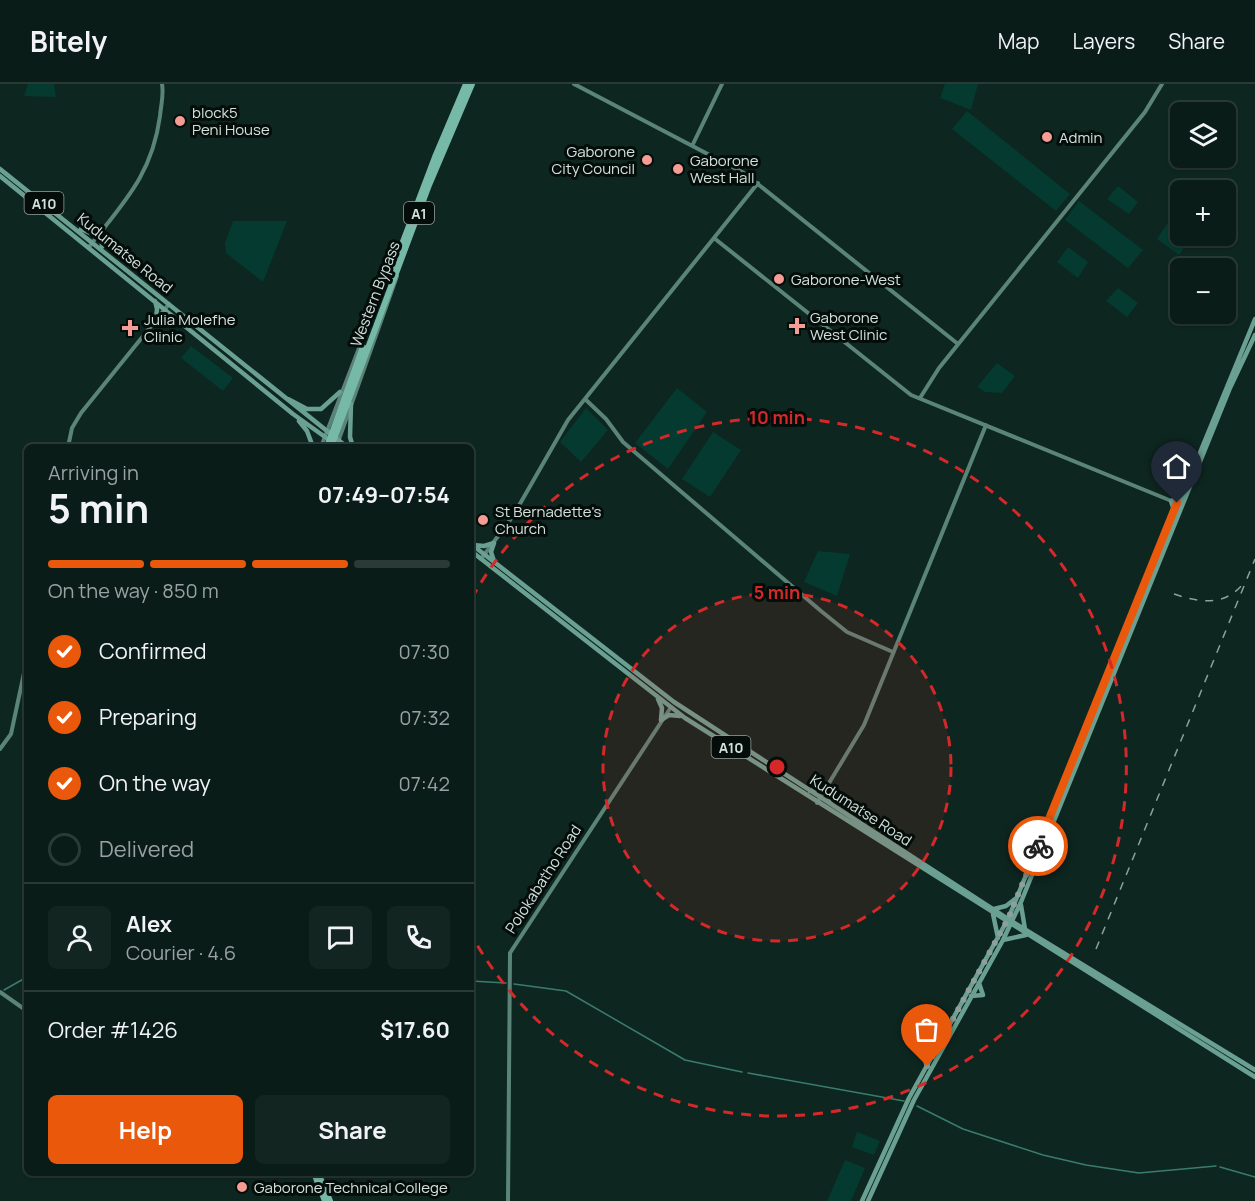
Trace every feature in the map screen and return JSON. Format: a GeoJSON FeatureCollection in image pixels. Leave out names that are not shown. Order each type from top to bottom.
{"type":"FeatureCollection","features":[{"type":"Feature","properties":{"kind":"highway","name":"Western Bypass"},"geometry":{"type":"LineString","coordinates":[[335,444],[339,412],[404,236],[466,84]]}},
{"type":"Feature","properties":{"kind":"highway","name":"Western Bypass"},"geometry":{"type":"LineString","coordinates":[[336,444],[368,343],[472,84]]}},
{"type":"Feature","properties":{"kind":"highway"},"geometry":{"type":"LineString","coordinates":[[315,1176],[325,1201]]}},
{"type":"Feature","properties":{"kind":"highway"},"geometry":{"type":"LineString","coordinates":[[319,1176],[330,1201]]}},
{"type":"Feature","properties":{"kind":"main road","name":"Kudumatse Road"},"geometry":{"type":"LineString","coordinates":[[0,168],[104,250],[167,306],[280,395],[326,434],[334,444]]}},
{"type":"Feature","properties":{"kind":"main road","name":"Kudumatse Road"},"geometry":{"type":"LineString","coordinates":[[0,176],[153,298],[167,306],[183,323],[293,414],[326,434]]}},
{"type":"Feature","properties":{"kind":"main road"},"geometry":{"type":"LineString","coordinates":[[75,227],[90,233],[102,230],[100,242],[104,250]]}},
{"type":"Feature","properties":{"kind":"main road"},"geometry":{"type":"LineString","coordinates":[[153,298],[157,309],[156,319],[167,316],[183,323]]}},
{"type":"Feature","properties":{"kind":"main road"},"geometry":{"type":"LineString","coordinates":[[862,1201],[899,1118],[1021,902],[1255,319]]}},
{"type":"Feature","properties":{"kind":"main road"},"geometry":{"type":"LineString","coordinates":[[1010,922],[1017,896],[1174,510],[1180,504],[1180,496],[1255,335]]}},
{"type":"Feature","properties":{"kind":"main road"},"geometry":{"type":"LineString","coordinates":[[280,395],[308,409],[321,409],[340,392]]}},
{"type":"Feature","properties":{"kind":"main road"},"geometry":{"type":"LineString","coordinates":[[351,404],[350,437],[352,444]]}},
{"type":"Feature","properties":{"kind":"main road"},"geometry":{"type":"LineString","coordinates":[[293,414],[307,431],[312,444]]}},
{"type":"Feature","properties":{"kind":"main road"},"geometry":{"type":"LineString","coordinates":[[1174,510],[1170,501],[1180,496]]}},
{"type":"Feature","properties":{"kind":"main road"},"geometry":{"type":"LineString","coordinates":[[474,544],[484,546],[494,543]]}},
{"type":"Feature","properties":{"kind":"main road"},"geometry":{"type":"LineString","coordinates":[[494,543],[491,552],[496,563]]}},
{"type":"Feature","properties":{"kind":"main road","name":"Kudumatse Road"},"geometry":{"type":"LineString","coordinates":[[474,547],[483,557],[656,697],[810,791],[819,800],[831,804],[993,912]]}},
{"type":"Feature","properties":{"kind":"main road","name":"Kudumatse Road"},"geometry":{"type":"LineString","coordinates":[[474,552],[496,563],[672,705],[685,718],[819,800],[1255,1078]]}},
{"type":"Feature","properties":{"kind":"main road"},"geometry":{"type":"LineString","coordinates":[[656,697],[662,708],[661,720]]}},
{"type":"Feature","properties":{"kind":"main road"},"geometry":{"type":"LineString","coordinates":[[661,720],[673,714],[685,718]]}},
{"type":"Feature","properties":{"kind":"main road"},"geometry":{"type":"LineString","coordinates":[[810,791],[827,788],[831,804]]}},
{"type":"Feature","properties":{"kind":"main road"},"geometry":{"type":"LineString","coordinates":[[868,1201],[914,1100],[1000,939],[993,912],[1006,906],[1017,896]]}},
{"type":"Feature","properties":{"kind":"main road"},"geometry":{"type":"LineString","coordinates":[[1000,939],[1026,932],[1021,902]]}},
{"type":"Feature","properties":{"kind":"main road","name":"Kudumatse Road"},"geometry":{"type":"LineString","coordinates":[[1026,932],[1255,1070]]}},
{"type":"Feature","properties":{"kind":"main road"},"geometry":{"type":"LineString","coordinates":[[971,996],[983,995],[979,982]]}},
{"type":"Feature","properties":{"kind":"main road"},"geometry":{"type":"LineString","coordinates":[[927,1066],[922,1053],[935,1051]]}},
{"type":"Feature","properties":{"kind":"street"},"geometry":{"type":"LineString","coordinates":[[89,247],[139,182],[152,157],[161,105],[162,84]]}},
{"type":"Feature","properties":{"kind":"street"},"geometry":{"type":"LineString","coordinates":[[574,84],[730,163],[958,344]]}},
{"type":"Feature","properties":{"kind":"street"},"geometry":{"type":"LineString","coordinates":[[693,144],[722,84]]}},
{"type":"Feature","properties":{"kind":"street"},"geometry":{"type":"LineString","coordinates":[[920,398],[927,384],[958,344],[1145,112],[1162,84]]}},
{"type":"Feature","properties":{"kind":"street"},"geometry":{"type":"LineString","coordinates":[[483,557],[513,516],[558,435],[758,183]]}},
{"type":"Feature","properties":{"kind":"street"},"geometry":{"type":"LineString","coordinates":[[322,444],[340,392],[401,238],[404,236]]}},
{"type":"Feature","properties":{"kind":"street"},"geometry":{"type":"LineString","coordinates":[[714,238],[906,391],[1180,504]]}},
{"type":"Feature","properties":{"kind":"street"},"geometry":{"type":"LineString","coordinates":[[336,444],[397,281],[398,267]]}},
{"type":"Feature","properties":{"kind":"street"},"geometry":{"type":"LineString","coordinates":[[69,444],[72,428],[81,413],[167,306]]}},
{"type":"Feature","properties":{"kind":"street"},"geometry":{"type":"LineString","coordinates":[[585,399],[606,419],[623,442],[821,612],[847,632],[894,652]]}},
{"type":"Feature","properties":{"kind":"street"},"geometry":{"type":"LineString","coordinates":[[332,417],[335,425],[344,423]]}},
{"type":"Feature","properties":{"kind":"street"},"geometry":{"type":"LineString","coordinates":[[819,800],[860,732],[986,425]]}},
{"type":"Feature","properties":{"kind":"street"},"geometry":{"type":"LineString","coordinates":[[0,749],[11,734],[24,673]]}},
{"type":"Feature","properties":{"kind":"street","name":"Polokabatho Road"},"geometry":{"type":"LineString","coordinates":[[508,1201],[510,953],[672,705]]}},
{"type":"Feature","properties":{"kind":"street"},"geometry":{"type":"LineString","coordinates":[[0,992],[24,1009]]}},
{"type":"Feature","properties":{"kind":"green space"},"geometry":{"type":"Polygon","coordinates":[[[28,84],[54,84],[56,97],[24,96],[28,84]]]}},
{"type":"Feature","properties":{"kind":"green space"},"geometry":{"type":"Polygon","coordinates":[[[945,84],[978,84],[971,110],[940,98],[945,84]]]}},
{"type":"Feature","properties":{"kind":"green space"},"geometry":{"type":"Polygon","coordinates":[[[967,111],[1070,194],[1056,211],[952,129],[967,111]]]}},
{"type":"Feature","properties":{"kind":"green space"},"geometry":{"type":"Polygon","coordinates":[[[1118,186],[1138,202],[1129,214],[1107,199],[1118,186]]]}},
{"type":"Feature","properties":{"kind":"green space"},"geometry":{"type":"Polygon","coordinates":[[[1079,201],[1143,250],[1128,268],[1065,220],[1079,201]]]}},
{"type":"Feature","properties":{"kind":"green space"},"geometry":{"type":"Polygon","coordinates":[[[233,221],[287,221],[263,282],[226,253],[225,243],[233,221]]]}},
{"type":"Feature","properties":{"kind":"green space"},"geometry":{"type":"Polygon","coordinates":[[[1167,224],[1170,226],[1170,246],[1185,246],[1179,255],[1157,239],[1167,224]]]}},
{"type":"Feature","properties":{"kind":"green space"},"geometry":{"type":"Polygon","coordinates":[[[1068,247],[1088,262],[1078,278],[1057,262],[1068,247]]]}},
{"type":"Feature","properties":{"kind":"green space"},"geometry":{"type":"Polygon","coordinates":[[[1118,288],[1138,303],[1127,317],[1106,301],[1118,288]]]}},
{"type":"Feature","properties":{"kind":"green space"},"geometry":{"type":"Polygon","coordinates":[[[191,346],[233,378],[223,391],[181,358],[191,346]]]}},
{"type":"Feature","properties":{"kind":"green space"},"geometry":{"type":"Polygon","coordinates":[[[997,363],[1015,376],[1002,393],[985,392],[977,387],[997,363]]]}},
{"type":"Feature","properties":{"kind":"green space"},"geometry":{"type":"Polygon","coordinates":[[[677,388],[707,412],[668,469],[635,443],[677,388]]]}},
{"type":"Feature","properties":{"kind":"green space"},"geometry":{"type":"Polygon","coordinates":[[[586,408],[608,430],[581,462],[560,442],[586,408]]]}},
{"type":"Feature","properties":{"kind":"green space"},"geometry":{"type":"Polygon","coordinates":[[[713,432],[741,450],[710,497],[682,479],[713,432]]]}},
{"type":"Feature","properties":{"kind":"green space"},"geometry":{"type":"Polygon","coordinates":[[[818,551],[850,554],[837,596],[804,582],[818,551]]]}},
{"type":"Feature","properties":{"kind":"green space"},"geometry":{"type":"Polygon","coordinates":[[[857,1132],[880,1141],[874,1155],[852,1147],[857,1132]]]}},
{"type":"Feature","properties":{"kind":"green space"},"geometry":{"type":"Polygon","coordinates":[[[845,1160],[865,1168],[851,1201],[827,1201],[845,1160]]]}},
{"type":"Feature","properties":{"kind":"waterway"},"geometry":{"type":"LineString","coordinates":[[4,990],[24,979]]}},
{"type":"Feature","properties":{"kind":"waterway"},"geometry":{"type":"LineString","coordinates":[[474,981],[506,983]]}},
{"type":"Feature","properties":{"kind":"waterway"},"geometry":{"type":"LineString","coordinates":[[514,984],[566,991],[685,1060],[742,1072]]}},
{"type":"Feature","properties":{"kind":"waterway"},"geometry":{"type":"LineString","coordinates":[[748,1073],[904,1101]]}},
{"type":"Feature","properties":{"kind":"waterway"},"geometry":{"type":"LineString","coordinates":[[917,1106],[963,1129],[1043,1155],[1086,1165],[1139,1173],[1216,1166]]}},
{"type":"Feature","properties":{"kind":"waterway"},"geometry":{"type":"LineString","coordinates":[[1220,1167],[1255,1177]]}},
{"type":"Feature","properties":{"kind":"railway"},"geometry":{"type":"LineString","coordinates":[[1096,949],[1255,559]]}},
{"type":"Feature","properties":{"kind":"railway"},"geometry":{"type":"LineString","coordinates":[[1174,594],[1192,599],[1218,600],[1227,597],[1242,585]]}},
{"type":"Feature","properties":{"kind":"way so far"},"geometry":{"type":"LineString","coordinates":[[927,1066],[1008,919],[1038,846]]}},
{"type":"Feature","properties":{"kind":"place","name":"block5 Peni House"},"geometry":{"type":"Point","coordinates":[180,121]}},
{"type":"Feature","properties":{"kind":"place","name":"Admin"},"geometry":{"type":"Point","coordinates":[1047,137]}},
{"type":"Feature","properties":{"kind":"place","name":"Gaborone City Council"},"geometry":{"type":"Point","coordinates":[647,160]}},
{"type":"Feature","properties":{"kind":"place","name":"Gaborone West Hall"},"geometry":{"type":"Point","coordinates":[678,169]}},
{"type":"Feature","properties":{"kind":"place","name":"Gaborone-West"},"geometry":{"type":"Point","coordinates":[779,279]}},
{"type":"Feature","properties":{"kind":"place","name":"Gaborone West Clinic"},"geometry":{"type":"Point","coordinates":[797,326]}},
{"type":"Feature","properties":{"kind":"place","name":"Julia Molefhe Clinic"},"geometry":{"type":"Point","coordinates":[130,328]}},
{"type":"Feature","properties":{"kind":"place","name":"St Bernadette's Church"},"geometry":{"type":"Point","coordinates":[483,520]}},
{"type":"Feature","properties":{"kind":"place","name":"Gaborone Technical College"},"geometry":{"type":"Point","coordinates":[242,1187]}},
{"type":"Feature","properties":{"kind":"route"},"geometry":{"type":"LineString","coordinates":[[1038,846],[1177,503]]}}]}
